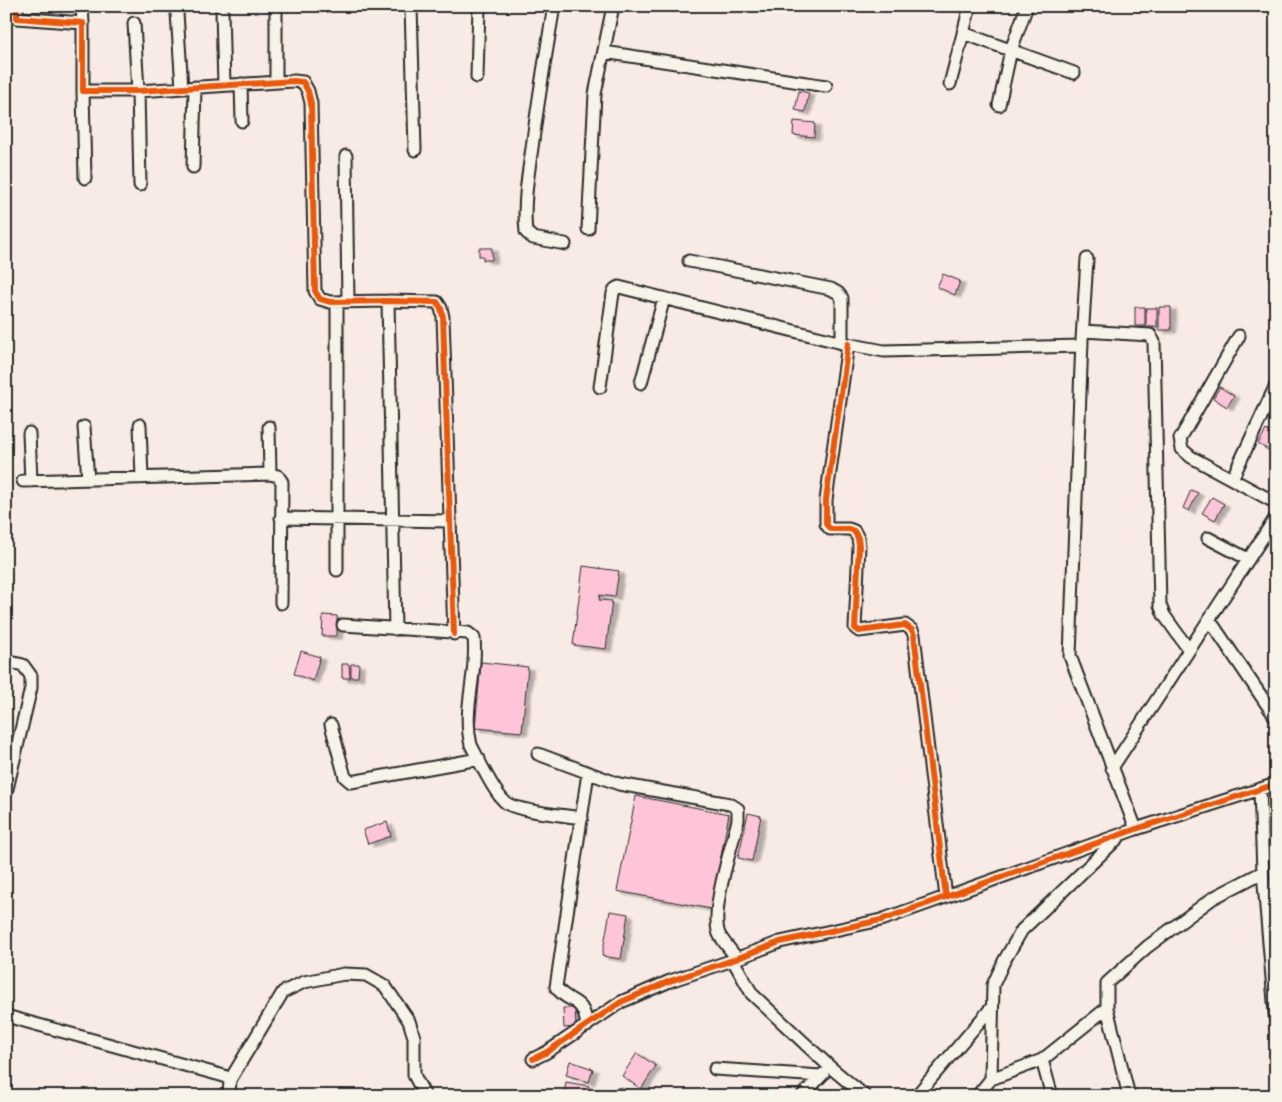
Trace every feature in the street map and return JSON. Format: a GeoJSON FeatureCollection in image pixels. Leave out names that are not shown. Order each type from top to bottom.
{"type":"FeatureCollection","features":[{"type":"Feature","properties":{"kind":"street"},"geometry":{"type":"LineString","coordinates":[[17,6],[17,18],[83,23]]}},
{"type":"Feature","properties":{"kind":"street"},"geometry":{"type":"LineString","coordinates":[[82,6],[85,178]]}},
{"type":"Feature","properties":{"kind":"street"},"geometry":{"type":"LineString","coordinates":[[276,6],[276,82]]}},
{"type":"Feature","properties":{"kind":"street"},"geometry":{"type":"LineString","coordinates":[[412,6],[415,150]]}},
{"type":"Feature","properties":{"kind":"street"},"geometry":{"type":"LineString","coordinates":[[477,77],[479,6]]}},
{"type":"Feature","properties":{"kind":"street"},"geometry":{"type":"LineString","coordinates":[[554,6],[530,164],[525,223],[526,232],[533,238],[565,244]]}},
{"type":"Feature","properties":{"kind":"street"},"geometry":{"type":"LineString","coordinates":[[588,229],[595,94],[613,6]]}},
{"type":"Feature","properties":{"kind":"street"},"geometry":{"type":"LineString","coordinates":[[950,84],[968,14],[967,6]]}},
{"type":"Feature","properties":{"kind":"street"},"geometry":{"type":"LineString","coordinates":[[999,105],[1011,50],[1027,6]]}},
{"type":"Feature","properties":{"kind":"street"},"geometry":{"type":"LineString","coordinates":[[222,11],[224,85]]}},
{"type":"Feature","properties":{"kind":"street"},"geometry":{"type":"LineString","coordinates":[[177,13],[182,88]]}},
{"type":"Feature","properties":{"kind":"street"},"geometry":{"type":"LineString","coordinates":[[134,23],[140,186]]}},
{"type":"Feature","properties":{"kind":"street"},"geometry":{"type":"LineString","coordinates":[[963,33],[1074,73]]}},
{"type":"Feature","properties":{"kind":"street"},"geometry":{"type":"LineString","coordinates":[[604,52],[826,86]]}},
{"type":"Feature","properties":{"kind":"street"},"geometry":{"type":"LineString","coordinates":[[83,91],[138,91],[303,82],[311,103],[315,291],[320,299],[437,302],[441,308],[443,317],[454,634]]}},
{"type":"Feature","properties":{"kind":"street"},"geometry":{"type":"LineString","coordinates":[[241,84],[242,121]]}},
{"type":"Feature","properties":{"kind":"street"},"geometry":{"type":"LineString","coordinates":[[193,167],[195,87]]}},
{"type":"Feature","properties":{"kind":"street"},"geometry":{"type":"LineString","coordinates":[[336,570],[346,156]]}},
{"type":"Feature","properties":{"kind":"street"},"geometry":{"type":"LineString","coordinates":[[1088,259],[1082,346],[1070,656],[1136,829]]}},
{"type":"Feature","properties":{"kind":"street"},"geometry":{"type":"LineString","coordinates":[[689,261],[831,289],[842,298],[845,343],[826,500],[826,524],[830,529],[849,529],[854,531],[858,538],[854,628],[859,631],[906,625],[912,630],[914,635],[946,897]]}},
{"type":"Feature","properties":{"kind":"street"},"geometry":{"type":"LineString","coordinates":[[600,387],[615,289],[619,287],[884,351],[1082,346]]}},
{"type":"Feature","properties":{"kind":"street"},"geometry":{"type":"LineString","coordinates":[[641,382],[664,298]]}},
{"type":"Feature","properties":{"kind":"street"},"geometry":{"type":"LineString","coordinates":[[388,300],[395,629]]}},
{"type":"Feature","properties":{"kind":"street"},"geometry":{"type":"LineString","coordinates":[[1083,331],[1150,335],[1154,342],[1160,606],[1164,615],[1189,650]]}},
{"type":"Feature","properties":{"kind":"street"},"geometry":{"type":"LineString","coordinates":[[1239,336],[1180,439],[1182,449],[1191,457],[1276,503]]}},
{"type":"Feature","properties":{"kind":"street"},"geometry":{"type":"LineString","coordinates":[[1232,479],[1276,385]]}},
{"type":"Feature","properties":{"kind":"street"},"geometry":{"type":"LineString","coordinates":[[140,425],[142,478]]}},
{"type":"Feature","properties":{"kind":"street"},"geometry":{"type":"LineString","coordinates":[[84,426],[88,479]]}},
{"type":"Feature","properties":{"kind":"street"},"geometry":{"type":"LineString","coordinates":[[269,427],[270,474]]}},
{"type":"Feature","properties":{"kind":"street"},"geometry":{"type":"LineString","coordinates":[[29,433],[27,481],[270,474],[278,476],[282,482],[282,603]]}},
{"type":"Feature","properties":{"kind":"street"},"geometry":{"type":"LineString","coordinates":[[1112,768],[1276,517]]}},
{"type":"Feature","properties":{"kind":"street"},"geometry":{"type":"LineString","coordinates":[[282,518],[450,521]]}},
{"type":"Feature","properties":{"kind":"street"},"geometry":{"type":"LineString","coordinates":[[1208,538],[1248,559]]}},
{"type":"Feature","properties":{"kind":"street"},"geometry":{"type":"LineString","coordinates":[[1209,619],[1276,718]]}},
{"type":"Feature","properties":{"kind":"street"},"geometry":{"type":"LineString","coordinates":[[343,625],[454,634],[468,633],[474,638],[476,651],[467,723],[471,745],[500,797],[508,804],[522,808],[582,818]]}},
{"type":"Feature","properties":{"kind":"street"},"geometry":{"type":"LineString","coordinates":[[6,661],[23,665],[31,676],[31,688],[6,793]]}},
{"type":"Feature","properties":{"kind":"street"},"geometry":{"type":"LineString","coordinates":[[331,725],[345,777],[351,782],[478,759]]}},
{"type":"Feature","properties":{"kind":"street"},"geometry":{"type":"LineString","coordinates":[[538,754],[619,784],[730,804],[738,809],[738,820],[717,906],[719,934],[735,959],[752,994],[830,1067],[865,1096]]}},
{"type":"Feature","properties":{"kind":"street"},"geometry":{"type":"LineString","coordinates":[[587,1026],[585,1013],[580,1005],[559,992],[556,987],[588,773]]}},
{"type":"Feature","properties":{"kind":"street"},"geometry":{"type":"LineString","coordinates":[[532,1059],[547,1052],[621,1002],[670,980],[780,942],[881,920],[1136,829],[1276,784]]}},
{"type":"Feature","properties":{"kind":"street"},"geometry":{"type":"LineString","coordinates":[[1260,789],[1263,872],[1276,1025]]}},
{"type":"Feature","properties":{"kind":"street"},"geometry":{"type":"LineString","coordinates":[[991,1079],[993,985],[1004,961],[1022,930],[1122,834]]}},
{"type":"Feature","properties":{"kind":"street"},"geometry":{"type":"LineString","coordinates":[[1129,1096],[1106,1008],[1107,983],[1147,947],[1213,898],[1263,872]]}},
{"type":"Feature","properties":{"kind":"street"},"geometry":{"type":"LineString","coordinates":[[229,1096],[230,1080],[282,992],[304,982],[344,974],[366,975],[385,986],[409,1021],[414,1037],[414,1075],[425,1096]]}},
{"type":"Feature","properties":{"kind":"street"},"geometry":{"type":"LineString","coordinates":[[916,1096],[992,1007]]}},
{"type":"Feature","properties":{"kind":"street"},"geometry":{"type":"LineString","coordinates":[[977,1096],[991,1079],[1042,1060],[1106,1008]]}},
{"type":"Feature","properties":{"kind":"street"},"geometry":{"type":"LineString","coordinates":[[6,1016],[224,1076],[230,1080]]}},
{"type":"Feature","properties":{"kind":"street"},"geometry":{"type":"LineString","coordinates":[[1042,1060],[1052,1096]]}},
{"type":"Feature","properties":{"kind":"street"},"geometry":{"type":"LineString","coordinates":[[802,1096],[830,1067]]}},
{"type":"Feature","properties":{"kind":"street"},"geometry":{"type":"LineString","coordinates":[[715,1069],[821,1076]]}},
{"type":"Feature","properties":{"kind":"building"},"geometry":{"type":"Polygon","coordinates":[[[799,91],[809,93],[805,112],[795,110],[799,91]]]}},
{"type":"Feature","properties":{"kind":"building"},"geometry":{"type":"Polygon","coordinates":[[[794,121],[815,123],[814,137],[793,135],[794,121]]]}},
{"type":"Feature","properties":{"kind":"building"},"geometry":{"type":"Polygon","coordinates":[[[479,248],[492,248],[492,260],[483,260],[483,256],[479,256],[479,248]]]}},
{"type":"Feature","properties":{"kind":"building"},"geometry":{"type":"Polygon","coordinates":[[[943,274],[960,281],[955,295],[937,287],[943,274]]]}},
{"type":"Feature","properties":{"kind":"building"},"geometry":{"type":"Polygon","coordinates":[[[1135,307],[1145,307],[1145,326],[1135,326],[1135,307]]]}},
{"type":"Feature","properties":{"kind":"building"},"geometry":{"type":"Polygon","coordinates":[[[1159,307],[1171,307],[1171,330],[1159,330],[1159,307]]]}},
{"type":"Feature","properties":{"kind":"building"},"geometry":{"type":"Polygon","coordinates":[[[1146,308],[1157,308],[1157,327],[1146,327],[1146,308]]]}},
{"type":"Feature","properties":{"kind":"building"},"geometry":{"type":"Polygon","coordinates":[[[1220,387],[1234,396],[1227,407],[1213,398],[1220,387]]]}},
{"type":"Feature","properties":{"kind":"building"},"geometry":{"type":"Polygon","coordinates":[[[1266,430],[1272,433],[1276,432],[1276,454],[1258,444],[1266,430]]]}},
{"type":"Feature","properties":{"kind":"building"},"geometry":{"type":"Polygon","coordinates":[[[1191,490],[1198,493],[1189,511],[1183,508],[1191,490]]]}},
{"type":"Feature","properties":{"kind":"building"},"geometry":{"type":"Polygon","coordinates":[[[1212,497],[1224,504],[1215,520],[1202,513],[1212,497]]]}},
{"type":"Feature","properties":{"kind":"building"},"geometry":{"type":"Polygon","coordinates":[[[583,566],[619,571],[615,597],[600,595],[599,600],[612,601],[606,649],[573,645],[583,566]]]}},
{"type":"Feature","properties":{"kind":"building"},"geometry":{"type":"Polygon","coordinates":[[[323,615],[337,616],[337,636],[322,636],[323,615]]]}},
{"type":"Feature","properties":{"kind":"building"},"geometry":{"type":"Polygon","coordinates":[[[301,651],[320,657],[313,681],[294,674],[301,651]]]}},
{"type":"Feature","properties":{"kind":"building"},"geometry":{"type":"Polygon","coordinates":[[[481,662],[528,667],[522,732],[475,728],[481,662]]]}},
{"type":"Feature","properties":{"kind":"building"},"geometry":{"type":"Polygon","coordinates":[[[342,664],[349,664],[350,678],[342,678],[342,664]]]}},
{"type":"Feature","properties":{"kind":"building"},"geometry":{"type":"Polygon","coordinates":[[[351,664],[359,664],[358,677],[351,677],[351,664]]]}},
{"type":"Feature","properties":{"kind":"building"},"geometry":{"type":"Polygon","coordinates":[[[636,796],[729,814],[711,909],[617,891],[636,796]]]}},
{"type":"Feature","properties":{"kind":"building"},"geometry":{"type":"Polygon","coordinates":[[[748,813],[761,816],[752,861],[738,858],[748,813]]]}},
{"type":"Feature","properties":{"kind":"building"},"geometry":{"type":"Polygon","coordinates":[[[387,822],[391,836],[368,844],[363,830],[387,822]]]}},
{"type":"Feature","properties":{"kind":"building"},"geometry":{"type":"Polygon","coordinates":[[[610,911],[628,914],[621,959],[602,956],[610,911]]]}},
{"type":"Feature","properties":{"kind":"building"},"geometry":{"type":"Polygon","coordinates":[[[563,1008],[575,1008],[576,1027],[564,1028],[563,1008]]]}},
{"type":"Feature","properties":{"kind":"building"},"geometry":{"type":"Polygon","coordinates":[[[637,1053],[656,1066],[641,1089],[622,1076],[637,1053]]]}},
{"type":"Feature","properties":{"kind":"building"},"geometry":{"type":"Polygon","coordinates":[[[570,1061],[593,1069],[589,1082],[566,1075],[570,1061]]]}},
{"type":"Feature","properties":{"kind":"building"},"geometry":{"type":"Polygon","coordinates":[[[566,1082],[589,1086],[588,1096],[564,1096],[566,1082]]]}},
{"type":"Feature","properties":{"kind":"building"},"geometry":{"type":"Polygon","coordinates":[[[622,1087],[624,1096],[610,1096],[609,1090],[622,1087]]]}},
{"type":"Feature","properties":{"kind":"cycle path"},"geometry":{"type":"LineString","coordinates":[[17,6],[17,18],[83,23],[83,91],[138,91],[303,82],[311,103],[315,291],[320,299],[330,302],[437,302],[441,308],[443,317],[454,634]]}},
{"type":"Feature","properties":{"kind":"cycle path"},"geometry":{"type":"LineString","coordinates":[[848,344],[826,500],[826,524],[830,529],[849,529],[854,531],[858,538],[855,628],[859,631],[905,625],[912,630],[914,635],[946,897]]}},
{"type":"Feature","properties":{"kind":"cycle path"},"geometry":{"type":"LineString","coordinates":[[533,1059],[547,1052],[621,1002],[670,981],[780,942],[881,920],[1136,829],[1276,784]]}}]}
